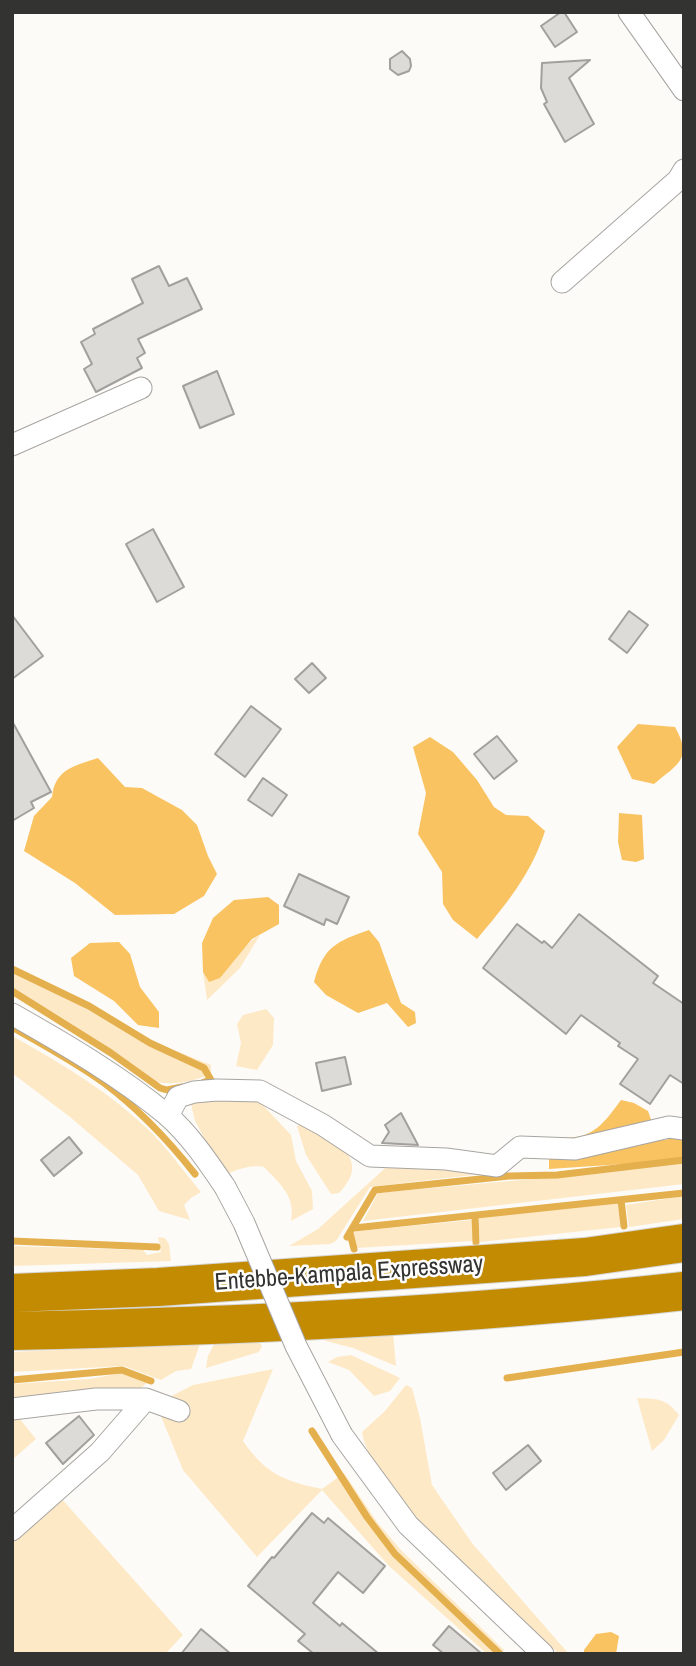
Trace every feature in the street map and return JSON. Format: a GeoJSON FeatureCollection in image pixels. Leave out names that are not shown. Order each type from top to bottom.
{"type":"FeatureCollection","features":[{"type":"Feature","properties":{"kind":"highway","name":"Entebbe-Kampala Expressway"},"geometry":{"type":"LineString","coordinates":[[12,1293],[170,1286],[585,1258],[684,1243]]}},
{"type":"Feature","properties":{"kind":"highway","name":"Entebbe-Kampala Expressway"},"geometry":{"type":"LineString","coordinates":[[12,1331],[151,1328],[415,1313],[579,1303],[684,1291]]}},
{"type":"Feature","properties":{"kind":"street"},"geometry":{"type":"LineString","coordinates":[[629,12],[684,90]]}},
{"type":"Feature","properties":{"kind":"street"},"geometry":{"type":"LineString","coordinates":[[562,282],[678,180],[684,170]]}},
{"type":"Feature","properties":{"kind":"street"},"geometry":{"type":"LineString","coordinates":[[12,445],[141,388]]}},
{"type":"Feature","properties":{"kind":"street"},"geometry":{"type":"LineString","coordinates":[[12,1014],[60,1041],[125,1084],[168,1116],[203,1156],[225,1187],[244,1223],[296,1346],[342,1435],[408,1525],[543,1654]]}},
{"type":"Feature","properties":{"kind":"street"},"geometry":{"type":"LineString","coordinates":[[168,1116],[178,1097],[194,1092],[230,1089],[260,1091],[323,1125],[370,1156],[446,1158],[494,1166],[502,1163],[513,1150],[520,1147],[575,1149],[669,1127],[684,1129]]}},
{"type":"Feature","properties":{"kind":"street"},"geometry":{"type":"LineString","coordinates":[[12,1409],[96,1399],[146,1399],[179,1411]]}},
{"type":"Feature","properties":{"kind":"street"},"geometry":{"type":"LineString","coordinates":[[12,1530],[100,1452],[146,1399]]}},
{"type":"Feature","properties":{"kind":"shaded area"},"geometry":{"type":"Polygon","coordinates":[[[638,724],[675,727],[683,747],[683,754],[676,766],[654,784],[632,779],[617,747],[638,724]]]}},
{"type":"Feature","properties":{"kind":"shaded area"},"geometry":{"type":"Polygon","coordinates":[[[430,737],[453,752],[477,780],[494,807],[506,815],[528,816],[545,831],[525,875],[477,939],[453,920],[443,904],[442,872],[418,834],[426,793],[413,747],[430,737]]]}},
{"type":"Feature","properties":{"kind":"shaded area"},"geometry":{"type":"Polygon","coordinates":[[[98,758],[125,787],[142,788],[182,810],[197,825],[217,874],[204,896],[174,914],[115,915],[75,883],[24,851],[34,816],[52,797],[57,780],[74,766],[98,758]]]}},
{"type":"Feature","properties":{"kind":"shaded area"},"geometry":{"type":"Polygon","coordinates":[[[619,813],[642,815],[644,859],[636,862],[622,860],[618,842],[619,813]]]}},
{"type":"Feature","properties":{"kind":"shaded area"},"geometry":{"type":"Polygon","coordinates":[[[268,897],[279,905],[279,924],[252,939],[220,978],[209,982],[203,972],[202,943],[213,918],[234,900],[268,897]]]}},
{"type":"Feature","properties":{"kind":"shaded area"},"geometry":{"type":"Polygon","coordinates":[[[369,930],[379,942],[401,1003],[415,1012],[416,1023],[408,1027],[387,1003],[358,1013],[326,995],[314,982],[322,961],[333,947],[369,930]]]}},
{"type":"Feature","properties":{"kind":"shaded area"},"geometry":{"type":"Polygon","coordinates":[[[260,935],[240,968],[207,1000],[203,972],[209,982],[217,978],[246,946],[260,935]]]}},
{"type":"Feature","properties":{"kind":"shaded area"},"geometry":{"type":"Polygon","coordinates":[[[119,942],[130,954],[140,987],[159,1012],[159,1028],[138,1025],[114,1001],[74,976],[71,958],[90,943],[119,942]]]}},
{"type":"Feature","properties":{"kind":"shaded area"},"geometry":{"type":"Polygon","coordinates":[[[12,965],[93,1005],[154,1042],[211,1065],[211,1073],[181,1082],[150,1080],[82,1033],[12,995],[12,965]]]}},
{"type":"Feature","properties":{"kind":"shaded area"},"geometry":{"type":"Polygon","coordinates":[[[266,1009],[274,1018],[273,1045],[257,1070],[236,1066],[241,1043],[237,1024],[243,1015],[266,1009]]]}},
{"type":"Feature","properties":{"kind":"shaded area"},"geometry":{"type":"Polygon","coordinates":[[[12,1036],[86,1080],[153,1134],[201,1192],[184,1205],[190,1220],[159,1211],[138,1175],[70,1117],[12,1073],[12,1036]]]}},
{"type":"Feature","properties":{"kind":"shaded area"},"geometry":{"type":"Polygon","coordinates":[[[195,1099],[259,1101],[291,1135],[296,1161],[312,1191],[313,1209],[291,1221],[289,1197],[264,1167],[239,1169],[224,1175],[195,1121],[191,1104],[195,1099]]]}},
{"type":"Feature","properties":{"kind":"shaded area"},"geometry":{"type":"Polygon","coordinates":[[[621,1100],[634,1103],[648,1111],[657,1137],[666,1140],[674,1134],[684,1136],[684,1160],[549,1169],[549,1148],[557,1137],[579,1137],[595,1130],[621,1100]]]}},
{"type":"Feature","properties":{"kind":"shaded area"},"geometry":{"type":"Polygon","coordinates":[[[301,1123],[335,1142],[350,1159],[352,1169],[349,1180],[339,1193],[331,1194],[306,1155],[297,1126],[301,1123]]]}},
{"type":"Feature","properties":{"kind":"shaded area"},"geometry":{"type":"Polygon","coordinates":[[[393,1161],[497,1172],[370,1187],[336,1241],[330,1244],[289,1246],[318,1229],[393,1161]]]}},
{"type":"Feature","properties":{"kind":"shaded area"},"geometry":{"type":"Polygon","coordinates":[[[684,1163],[684,1184],[363,1221],[378,1193],[684,1163]]]}},
{"type":"Feature","properties":{"kind":"shaded area"},"geometry":{"type":"Polygon","coordinates":[[[684,1196],[684,1219],[629,1227],[626,1205],[684,1196]]]}},
{"type":"Feature","properties":{"kind":"shaded area"},"geometry":{"type":"Polygon","coordinates":[[[618,1203],[621,1227],[480,1242],[478,1218],[618,1203]]]}},
{"type":"Feature","properties":{"kind":"shaded area"},"geometry":{"type":"Polygon","coordinates":[[[472,1220],[473,1241],[356,1248],[352,1234],[357,1231],[472,1220]]]}},
{"type":"Feature","properties":{"kind":"shaded area"},"geometry":{"type":"Polygon","coordinates":[[[158,1237],[165,1238],[169,1244],[171,1261],[12,1266],[12,1246],[143,1250],[147,1255],[161,1252],[158,1237]]]}},
{"type":"Feature","properties":{"kind":"shaded area"},"geometry":{"type":"Polygon","coordinates":[[[393,1333],[396,1366],[353,1348],[326,1341],[321,1336],[393,1333]]]}},
{"type":"Feature","properties":{"kind":"shaded area"},"geometry":{"type":"Polygon","coordinates":[[[257,1340],[262,1346],[259,1352],[206,1368],[215,1342],[257,1340]]]}},
{"type":"Feature","properties":{"kind":"shaded area"},"geometry":{"type":"Polygon","coordinates":[[[200,1344],[191,1369],[176,1371],[161,1380],[124,1366],[12,1372],[12,1352],[200,1344]]]}},
{"type":"Feature","properties":{"kind":"shaded area"},"geometry":{"type":"Polygon","coordinates":[[[351,1355],[400,1378],[390,1391],[374,1396],[349,1370],[328,1362],[337,1357],[351,1355]]]}},
{"type":"Feature","properties":{"kind":"shaded area"},"geometry":{"type":"Polygon","coordinates":[[[273,1369],[243,1441],[251,1452],[268,1469],[286,1479],[322,1489],[344,1473],[377,1522],[401,1550],[504,1650],[501,1654],[487,1654],[389,1566],[322,1490],[257,1557],[183,1470],[156,1404],[193,1385],[273,1369]]]}},
{"type":"Feature","properties":{"kind":"shaded area"},"geometry":{"type":"Polygon","coordinates":[[[121,1373],[147,1383],[137,1391],[55,1393],[12,1401],[12,1384],[90,1379],[121,1373]]]}},
{"type":"Feature","properties":{"kind":"shaded area"},"geometry":{"type":"Polygon","coordinates":[[[406,1385],[412,1388],[420,1418],[432,1485],[472,1543],[569,1654],[559,1654],[477,1585],[427,1530],[376,1466],[362,1432],[385,1411],[406,1385]]]}},
{"type":"Feature","properties":{"kind":"shaded area"},"geometry":{"type":"Polygon","coordinates":[[[637,1398],[661,1400],[679,1415],[664,1440],[652,1451],[637,1398]]]}},
{"type":"Feature","properties":{"kind":"shaded area"},"geometry":{"type":"Polygon","coordinates":[[[12,1413],[15,1413],[36,1439],[12,1460],[12,1413]]]}},
{"type":"Feature","properties":{"kind":"shaded area"},"geometry":{"type":"Polygon","coordinates":[[[60,1497],[183,1635],[165,1654],[12,1654],[12,1542],[60,1497]]]}},
{"type":"Feature","properties":{"kind":"shaded area"},"geometry":{"type":"Polygon","coordinates":[[[611,1632],[619,1636],[616,1654],[584,1654],[596,1634],[611,1632]]]}},
{"type":"Feature","properties":{"kind":"building"},"geometry":{"type":"Polygon","coordinates":[[[564,12],[577,32],[555,47],[541,26],[564,12]]]}},
{"type":"Feature","properties":{"kind":"building"},"geometry":{"type":"Polygon","coordinates":[[[402,51],[410,59],[411,66],[409,71],[398,75],[390,69],[390,59],[402,51]]]}},
{"type":"Feature","properties":{"kind":"building"},"geometry":{"type":"Polygon","coordinates":[[[590,60],[569,78],[594,124],[565,142],[544,104],[547,102],[541,88],[542,63],[590,60]]]}},
{"type":"Feature","properties":{"kind":"building"},"geometry":{"type":"Polygon","coordinates":[[[159,266],[169,286],[187,278],[202,309],[138,339],[145,353],[137,358],[142,368],[96,392],[84,369],[92,364],[81,342],[95,334],[93,329],[143,303],[132,279],[159,266]]]}},
{"type":"Feature","properties":{"kind":"building"},"geometry":{"type":"Polygon","coordinates":[[[217,371],[234,414],[200,428],[183,386],[217,371]]]}},
{"type":"Feature","properties":{"kind":"building"},"geometry":{"type":"Polygon","coordinates":[[[153,529],[184,587],[157,602],[126,544],[153,529]]]}},
{"type":"Feature","properties":{"kind":"building"},"geometry":{"type":"Polygon","coordinates":[[[629,611],[648,625],[627,653],[609,639],[629,611]]]}},
{"type":"Feature","properties":{"kind":"building"},"geometry":{"type":"Polygon","coordinates":[[[12,615],[43,656],[12,679],[12,615]]]}},
{"type":"Feature","properties":{"kind":"building"},"geometry":{"type":"Polygon","coordinates":[[[312,663],[326,678],[309,693],[295,679],[312,663]]]}},
{"type":"Feature","properties":{"kind":"building"},"geometry":{"type":"Polygon","coordinates":[[[251,706],[281,729],[245,777],[215,754],[251,706]]]}},
{"type":"Feature","properties":{"kind":"building"},"geometry":{"type":"Polygon","coordinates":[[[12,721],[51,792],[31,802],[34,808],[12,821],[12,721]]]}},
{"type":"Feature","properties":{"kind":"building"},"geometry":{"type":"Polygon","coordinates":[[[497,736],[517,761],[494,779],[474,754],[497,736]]]}},
{"type":"Feature","properties":{"kind":"building"},"geometry":{"type":"Polygon","coordinates":[[[263,778],[287,795],[272,816],[248,800],[263,778]]]}},
{"type":"Feature","properties":{"kind":"building"},"geometry":{"type":"Polygon","coordinates":[[[299,874],[349,897],[337,924],[326,919],[324,925],[284,906],[299,874]]]}},
{"type":"Feature","properties":{"kind":"building"},"geometry":{"type":"Polygon","coordinates":[[[579,914],[658,976],[653,983],[684,1004],[684,1084],[670,1075],[650,1104],[620,1084],[638,1059],[618,1046],[620,1043],[581,1015],[566,1034],[483,968],[517,924],[552,948],[579,914]]]}},
{"type":"Feature","properties":{"kind":"building"},"geometry":{"type":"Polygon","coordinates":[[[345,1057],[351,1084],[322,1091],[316,1063],[345,1057]]]}},
{"type":"Feature","properties":{"kind":"building"},"geometry":{"type":"Polygon","coordinates":[[[401,1113],[418,1145],[382,1143],[389,1132],[385,1125],[401,1113]]]}},
{"type":"Feature","properties":{"kind":"building"},"geometry":{"type":"Polygon","coordinates":[[[69,1137],[82,1153],[54,1176],[41,1160],[69,1137]]]}},
{"type":"Feature","properties":{"kind":"building"},"geometry":{"type":"Polygon","coordinates":[[[79,1416],[94,1435],[63,1464],[46,1443],[79,1416]]]}},
{"type":"Feature","properties":{"kind":"building"},"geometry":{"type":"Polygon","coordinates":[[[528,1445],[541,1461],[506,1490],[493,1473],[528,1445]]]}},
{"type":"Feature","properties":{"kind":"building"},"geometry":{"type":"Polygon","coordinates":[[[312,1513],[324,1523],[328,1518],[385,1566],[363,1593],[338,1572],[313,1603],[379,1654],[314,1654],[298,1641],[305,1634],[248,1586],[312,1513]]]}},
{"type":"Feature","properties":{"kind":"building"},"geometry":{"type":"Polygon","coordinates":[[[449,1626],[482,1654],[444,1654],[433,1645],[449,1626]]]}},
{"type":"Feature","properties":{"kind":"building"},"geometry":{"type":"Polygon","coordinates":[[[201,1629],[231,1654],[181,1654],[201,1629]]]}},
{"type":"Feature","properties":{"kind":"waterway"},"geometry":{"type":"LineString","coordinates":[[12,969],[89,1006],[150,1043],[204,1068],[211,1080],[204,1082]]}},
{"type":"Feature","properties":{"kind":"waterway"},"geometry":{"type":"LineString","coordinates":[[12,991],[111,1053],[160,1088],[167,1090],[182,1087]]}},
{"type":"Feature","properties":{"kind":"waterway"},"geometry":{"type":"LineString","coordinates":[[12,1027],[82,1068],[117,1093],[153,1126],[195,1174]]}},
{"type":"Feature","properties":{"kind":"waterway"},"geometry":{"type":"LineString","coordinates":[[347,1237],[375,1190],[509,1176],[557,1175],[684,1160]]}},
{"type":"Feature","properties":{"kind":"waterway"},"geometry":{"type":"LineString","coordinates":[[354,1228],[684,1193]]}},
{"type":"Feature","properties":{"kind":"waterway"},"geometry":{"type":"LineString","coordinates":[[621,1200],[624,1226]]}},
{"type":"Feature","properties":{"kind":"waterway"},"geometry":{"type":"LineString","coordinates":[[475,1216],[476,1242]]}},
{"type":"Feature","properties":{"kind":"waterway"},"geometry":{"type":"LineString","coordinates":[[350,1233],[354,1249]]}},
{"type":"Feature","properties":{"kind":"waterway"},"geometry":{"type":"LineString","coordinates":[[12,1241],[157,1247]]}},
{"type":"Feature","properties":{"kind":"waterway"},"geometry":{"type":"LineString","coordinates":[[507,1378],[684,1352]]}},
{"type":"Feature","properties":{"kind":"waterway"},"geometry":{"type":"LineString","coordinates":[[12,1380],[122,1370],[151,1381]]}},
{"type":"Feature","properties":{"kind":"waterway"},"geometry":{"type":"LineString","coordinates":[[312,1431],[367,1517],[395,1554],[500,1654]]}}]}
